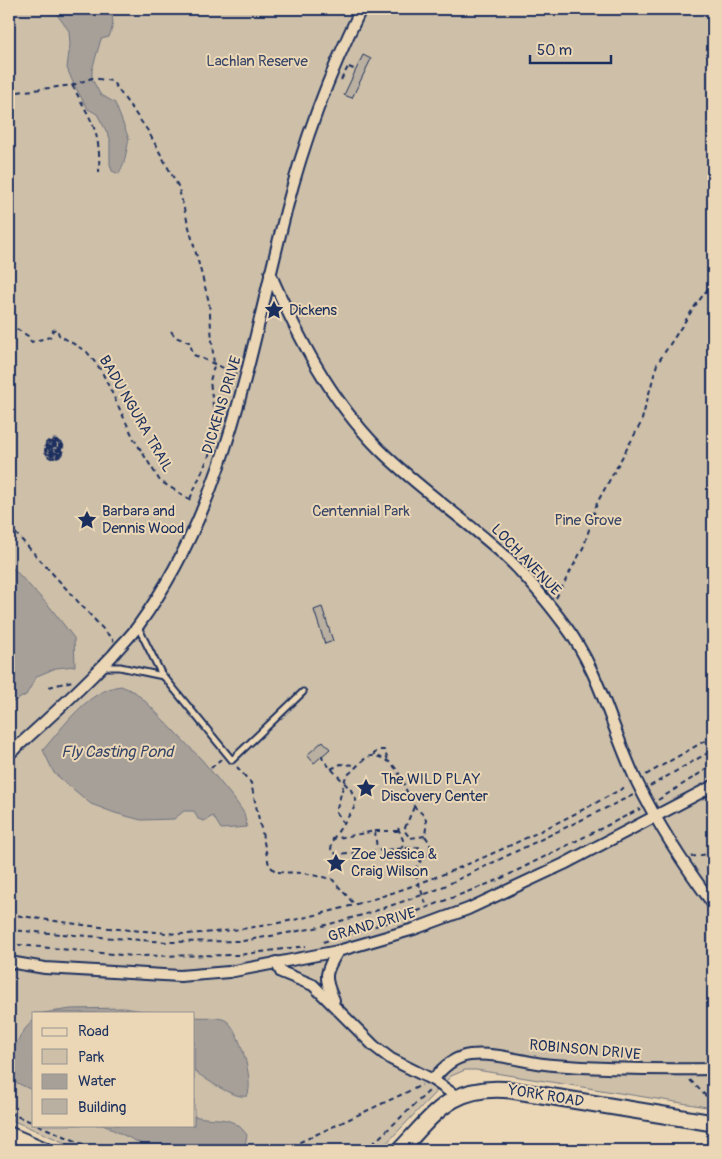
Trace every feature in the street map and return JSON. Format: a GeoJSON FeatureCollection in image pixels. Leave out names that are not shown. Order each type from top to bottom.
{"type":"FeatureCollection","features":[{"type":"Feature","properties":{"kind":"main road","name":"YORK ROAD"},"geometry":{"type":"LineString","coordinates":[[400,1150],[432,1116],[456,1096],[472,1091],[504,1090],[713,1123]]}},
{"type":"Feature","properties":{"kind":"main road"},"geometry":{"type":"LineString","coordinates":[[9,1135],[44,1150]]}},
{"type":"Feature","properties":{"kind":"street","name":"DICKENS DRIVE"},"geometry":{"type":"LineString","coordinates":[[9,754],[87,683],[138,627],[178,562],[195,529],[227,446],[247,378],[270,273],[308,131],[321,96],[361,9]]}},
{"type":"Feature","properties":{"kind":"street","name":"LOCH AVENUE"},"geometry":{"type":"LineString","coordinates":[[270,273],[292,324],[312,360],[352,419],[410,478],[503,554],[537,589],[575,640],[592,670],[636,780],[713,904]]}},
{"type":"Feature","properties":{"kind":"street","name":"GRAND DRIVE"},"geometry":{"type":"LineString","coordinates":[[9,962],[45,968],[180,976],[229,972],[338,950],[414,929],[468,909],[564,864],[713,786]]}},
{"type":"Feature","properties":{"kind":"street"},"geometry":{"type":"LineString","coordinates":[[338,950],[328,968],[325,979],[333,1000],[343,1016]]}},
{"type":"Feature","properties":{"kind":"street"},"geometry":{"type":"LineString","coordinates":[[276,962],[281,972],[313,985],[331,1001],[343,1016],[391,1058],[433,1080],[456,1096]]}},
{"type":"Feature","properties":{"kind":"street","name":"ROBINSON DRIVE"},"geometry":{"type":"LineString","coordinates":[[433,1080],[443,1067],[468,1055],[493,1055],[551,1065],[713,1069]]}},
{"type":"Feature","properties":{"kind":"lane"},"geometry":{"type":"LineString","coordinates":[[138,627],[163,676],[232,760],[303,692]]}},
{"type":"Feature","properties":{"kind":"lane"},"geometry":{"type":"LineString","coordinates":[[102,667],[120,667],[163,676]]}},
{"type":"Feature","properties":{"kind":"path","name":"BADU NGURA TRAIL"},"geometry":{"type":"LineString","coordinates":[[9,93],[73,85],[92,78],[112,82],[148,131],[178,186],[209,302],[214,366],[210,381],[217,437],[190,499],[160,481],[134,439],[101,370],[86,352],[58,335],[57,329],[53,330],[50,337],[32,342],[28,336],[9,324]]}},
{"type":"Feature","properties":{"kind":"path"},"geometry":{"type":"LineString","coordinates":[[73,85],[90,114],[100,152],[99,172]]}},
{"type":"Feature","properties":{"kind":"path"},"geometry":{"type":"LineString","coordinates":[[551,607],[584,546],[597,503],[641,423],[657,364],[713,282]]}},
{"type":"Feature","properties":{"kind":"path"},"geometry":{"type":"LineString","coordinates":[[170,331],[175,337],[189,342],[191,352],[199,358],[214,366],[247,378]]}},
{"type":"Feature","properties":{"kind":"path"},"geometry":{"type":"LineString","coordinates":[[54,449],[59,452],[60,450],[59,444],[61,450],[59,453],[62,455],[64,451],[64,448],[63,444],[59,440],[56,439],[50,440],[47,442],[52,440],[59,441],[63,446],[64,449],[62,454],[63,449],[61,443],[59,443],[62,446],[62,449],[61,453],[61,446],[58,443],[53,442],[48,444],[53,441],[59,442],[56,441],[50,442],[46,446],[46,451],[48,456],[46,451],[46,443],[45,451],[47,456],[50,458],[56,459],[59,458],[61,456],[57,458],[51,458],[49,456],[54,458],[60,455],[54,457],[52,456],[48,453],[47,451],[48,444],[48,451],[50,454],[48,449],[49,445],[53,443],[57,443],[58,444],[53,444],[50,445],[53,444],[57,444],[59,447],[59,451],[57,446],[58,451],[56,446],[52,447],[55,445],[52,445],[50,448],[51,453],[50,450],[50,446],[49,451],[53,455],[58,454],[52,453],[56,453],[51,451],[52,447],[52,451],[56,451],[59,454],[55,455],[50,455],[56,456],[60,454],[62,456]]}},
{"type":"Feature","properties":{"kind":"path"},"geometry":{"type":"LineString","coordinates":[[9,526],[120,647]]}},
{"type":"Feature","properties":{"kind":"path"},"geometry":{"type":"LineString","coordinates":[[49,687],[66,681],[87,683]]}},
{"type":"Feature","properties":{"kind":"path"},"geometry":{"type":"LineString","coordinates":[[9,914],[101,928],[184,934],[236,929],[302,918],[419,885],[487,858],[636,780],[713,736]]}},
{"type":"Feature","properties":{"kind":"path"},"geometry":{"type":"LineString","coordinates":[[373,756],[378,750],[384,750],[388,761]]}},
{"type":"Feature","properties":{"kind":"path"},"geometry":{"type":"LineString","coordinates":[[9,930],[167,942],[243,941],[315,928],[366,914],[422,895],[526,848],[642,790],[713,750]]}},
{"type":"Feature","properties":{"kind":"path"},"geometry":{"type":"LineString","coordinates":[[210,768],[226,754]]}},
{"type":"Feature","properties":{"kind":"path"},"geometry":{"type":"LineString","coordinates":[[322,755],[323,760],[356,800],[344,824],[333,839],[331,849],[336,854],[420,847],[422,849],[422,857],[414,870],[427,908]]}},
{"type":"Feature","properties":{"kind":"path"},"geometry":{"type":"LineString","coordinates":[[344,824],[337,813],[346,776],[366,757],[373,756],[388,761],[402,776],[415,807],[424,815],[427,822],[425,836],[431,843],[431,848],[428,856],[422,857]]}},
{"type":"Feature","properties":{"kind":"path"},"geometry":{"type":"LineString","coordinates":[[232,760],[251,784],[269,865],[276,872],[303,873],[332,879],[354,904]]}},
{"type":"Feature","properties":{"kind":"path"},"geometry":{"type":"LineString","coordinates":[[331,769],[341,764],[358,766]]}},
{"type":"Feature","properties":{"kind":"path"},"geometry":{"type":"LineString","coordinates":[[318,944],[392,921],[498,880],[650,804],[713,765]]}},
{"type":"Feature","properties":{"kind":"path"},"geometry":{"type":"LineString","coordinates":[[410,838],[404,830],[415,807]]}},
{"type":"Feature","properties":{"kind":"path"},"geometry":{"type":"LineString","coordinates":[[333,839],[375,831],[398,829],[402,839],[402,848]]}},
{"type":"Feature","properties":{"kind":"path"},"geometry":{"type":"LineString","coordinates":[[375,831],[377,850]]}},
{"type":"Feature","properties":{"kind":"path"},"geometry":{"type":"LineString","coordinates":[[402,839],[425,836]]}},
{"type":"Feature","properties":{"kind":"path"},"geometry":{"type":"LineString","coordinates":[[683,858],[713,853]]}},
{"type":"Feature","properties":{"kind":"path"},"geometry":{"type":"LineString","coordinates":[[9,944],[132,956],[238,955],[309,945]]}},
{"type":"Feature","properties":{"kind":"path"},"geometry":{"type":"LineString","coordinates":[[680,1069],[713,1104]]}},
{"type":"Feature","properties":{"kind":"path"},"geometry":{"type":"LineString","coordinates":[[284,1150],[433,1080]]}},
{"type":"Feature","properties":{"kind":"path"},"geometry":{"type":"LineString","coordinates":[[366,1150],[431,1089],[433,1080]]}},
{"type":"Feature","properties":{"kind":"path"},"geometry":{"type":"LineString","coordinates":[[9,1113],[32,1122]]}},
{"type":"Feature","properties":{"kind":"path"},"geometry":{"type":"LineString","coordinates":[[40,1126],[97,1150]]}},
{"type":"Feature","properties":{"kind":"green space","name":"Centennial Park"},"geometry":{"type":"Polygon","coordinates":[[[9,9],[713,9],[713,1108],[476,1070],[465,1070],[451,1076],[380,1150],[82,1150],[9,1119],[9,9]]]}},
{"type":"Feature","properties":{"kind":"water"},"geometry":{"type":"Polygon","coordinates":[[[53,9],[109,9],[111,13],[113,20],[112,30],[109,37],[101,39],[92,70],[92,79],[100,94],[115,103],[129,139],[124,163],[119,174],[112,171],[110,164],[110,138],[97,114],[88,109],[74,85],[67,68],[70,44],[69,31],[53,9]]]}},
{"type":"Feature","properties":{"kind":"water"},"geometry":{"type":"Polygon","coordinates":[[[9,564],[50,607],[74,638],[75,666],[56,668],[37,676],[26,695],[9,704],[9,564]]]}},
{"type":"Feature","properties":{"kind":"water","name":"Fly Casting Pond"},"geometry":{"type":"Polygon","coordinates":[[[121,686],[135,692],[146,702],[202,760],[244,813],[247,827],[221,829],[213,816],[204,821],[198,819],[194,811],[184,811],[174,819],[141,820],[115,813],[91,804],[54,773],[43,750],[68,720],[87,702],[98,694],[121,686]]]}},
{"type":"Feature","properties":{"kind":"water"},"geometry":{"type":"Polygon","coordinates":[[[123,1008],[151,1012],[50,1012],[71,1009],[123,1008]]]}},
{"type":"Feature","properties":{"kind":"water"},"geometry":{"type":"Polygon","coordinates":[[[195,1017],[225,1020],[230,1024],[235,1033],[244,1055],[249,1079],[247,1096],[227,1092],[195,1072],[195,1017]]]}},
{"type":"Feature","properties":{"kind":"water"},"geometry":{"type":"Polygon","coordinates":[[[32,1022],[32,1090],[9,1079],[12,1054],[32,1022]]]}},
{"type":"Feature","properties":{"kind":"water"},"geometry":{"type":"Polygon","coordinates":[[[195,1116],[229,1121],[241,1128],[247,1135],[245,1145],[240,1150],[154,1150],[105,1126],[195,1126],[195,1116]]]}},
{"type":"Feature","properties":{"kind":"building"},"geometry":{"type":"Polygon","coordinates":[[[363,55],[371,59],[352,98],[344,95],[363,55]]]}},
{"type":"Feature","properties":{"kind":"building"},"geometry":{"type":"Polygon","coordinates":[[[322,607],[333,641],[325,644],[314,610],[322,607]]]}},
{"type":"Feature","properties":{"kind":"building"},"geometry":{"type":"Polygon","coordinates":[[[323,741],[330,749],[314,763],[307,755],[323,741]]]}},
{"type":"Feature","properties":{"kind":"place","name":"Dickens"},"geometry":{"type":"Point","coordinates":[274,310]}},
{"type":"Feature","properties":{"kind":"place","name":"Barbara and Dennis Wood"},"geometry":{"type":"Point","coordinates":[87,520]}},
{"type":"Feature","properties":{"kind":"place","name":"The WILD PLAY Discovery Center"},"geometry":{"type":"Point","coordinates":[366,788]}},
{"type":"Feature","properties":{"kind":"place","name":"Zoe Jessica & Craig Wilson"},"geometry":{"type":"Point","coordinates":[336,863]}},
{"type":"Feature","properties":{"kind":"park label","name":"Lachlan Reserve"},"geometry":{"type":"Point","coordinates":[257,61]}},
{"type":"Feature","properties":{"kind":"park label","name":"Pine Grove"},"geometry":{"type":"Point","coordinates":[588,520]}}]}
